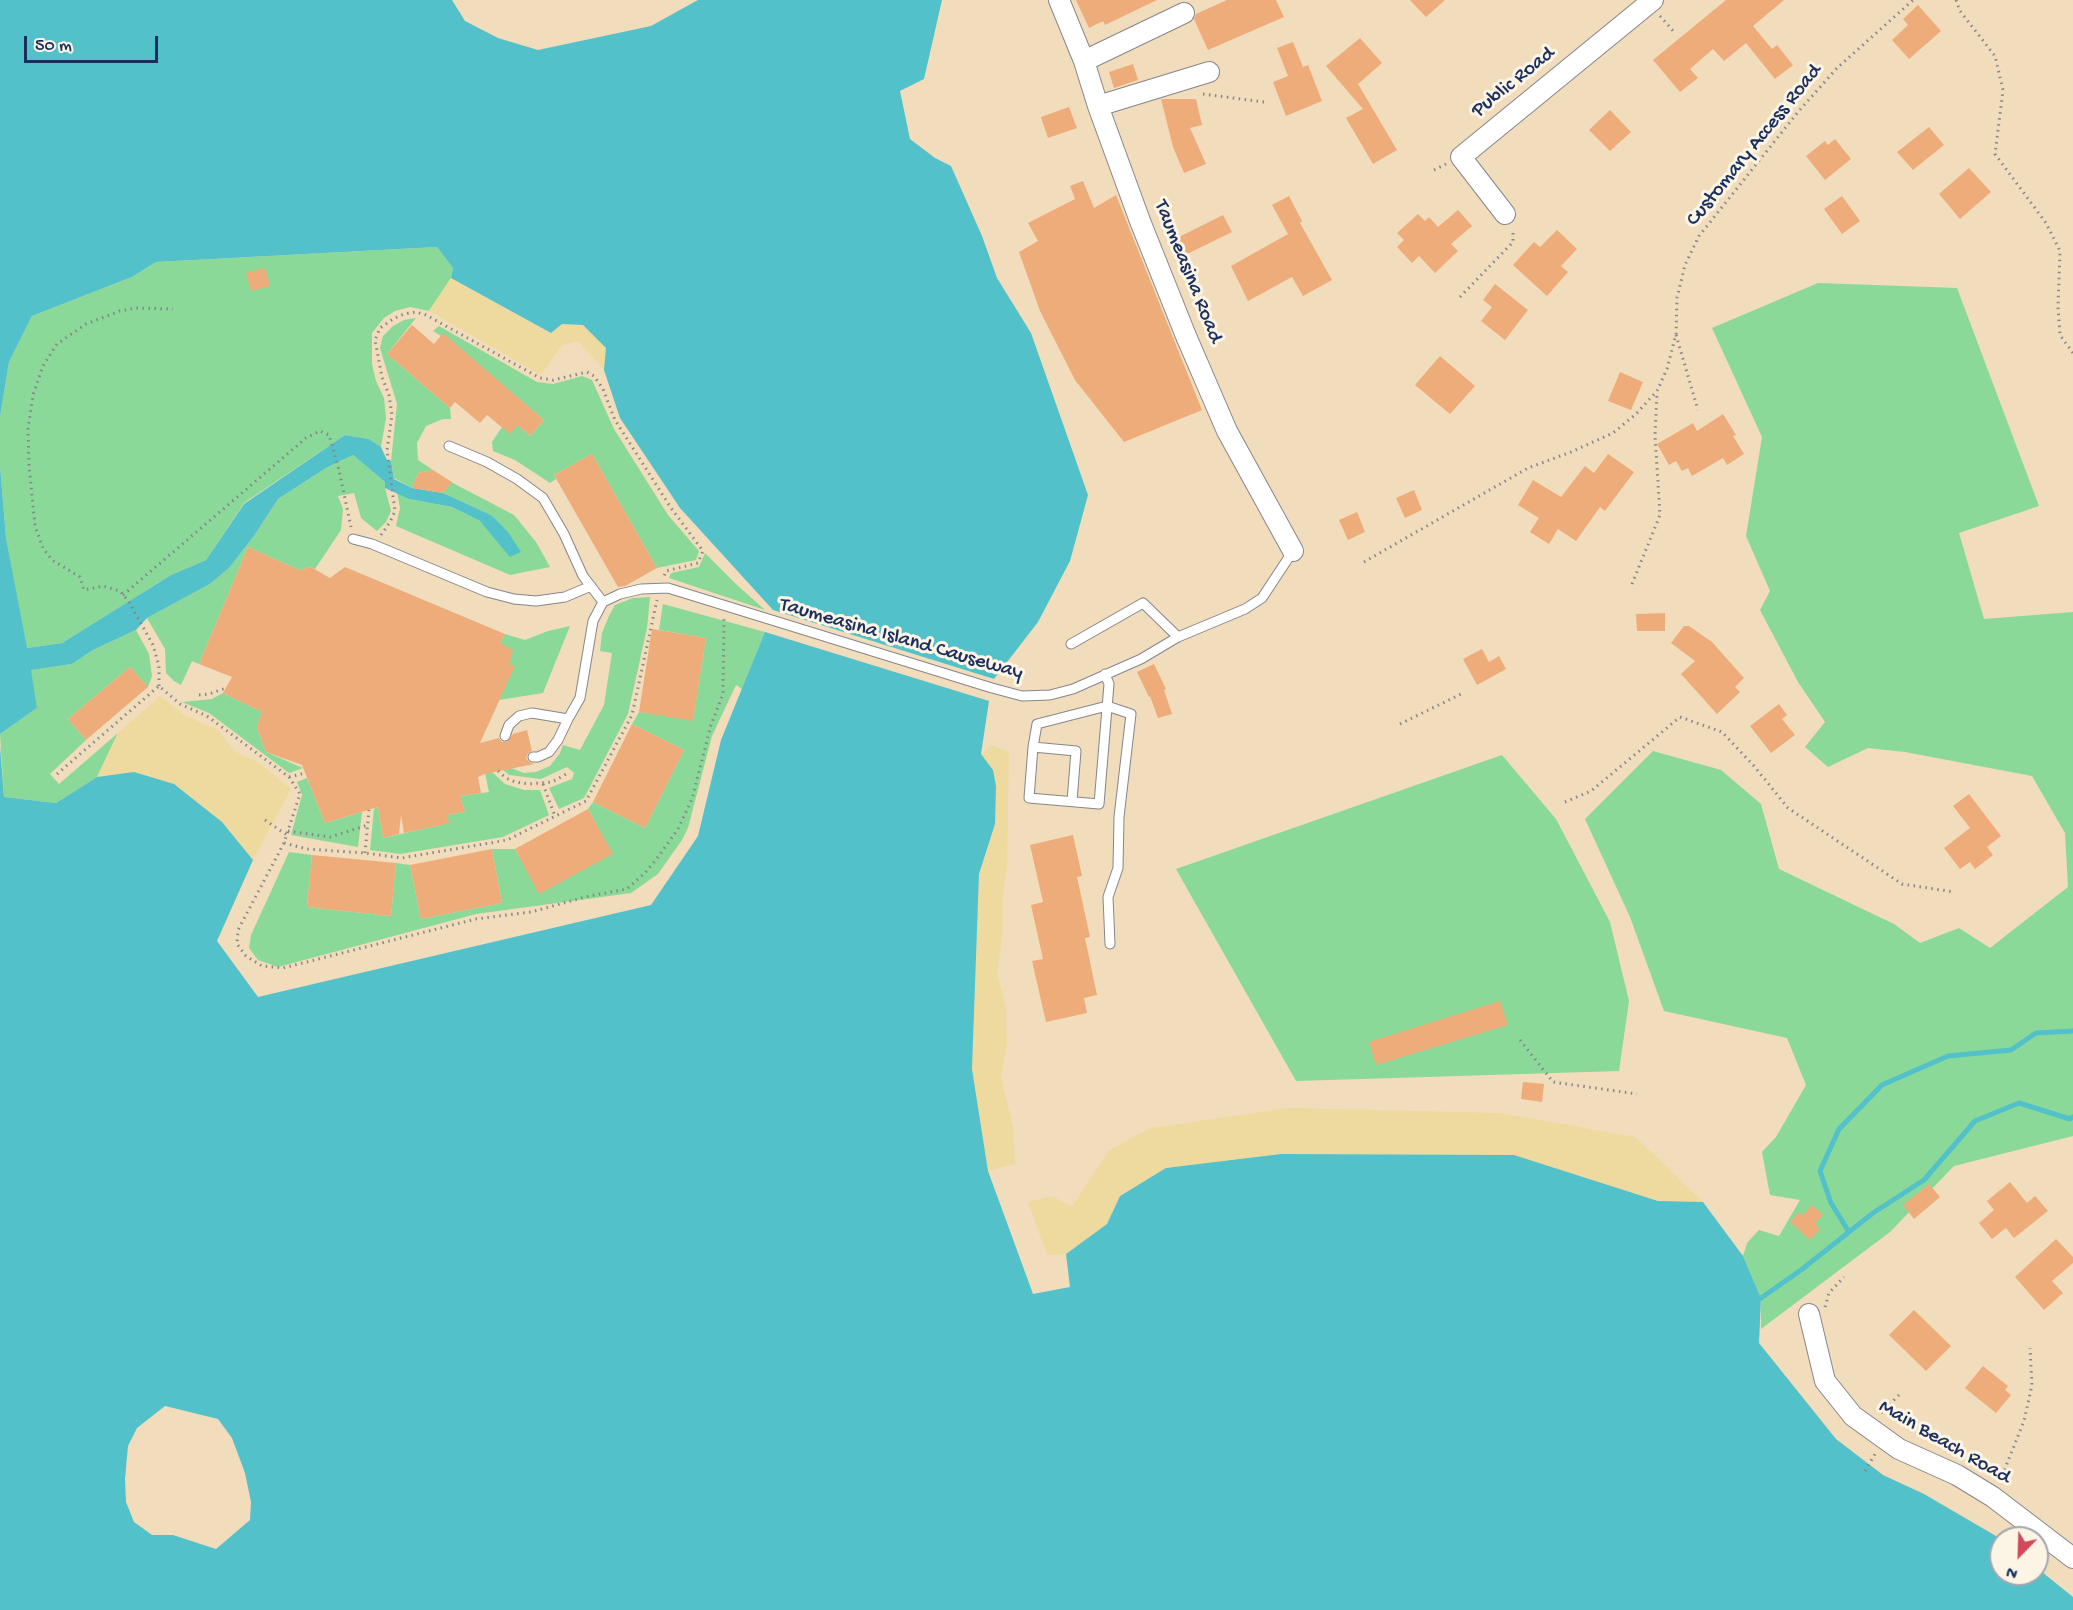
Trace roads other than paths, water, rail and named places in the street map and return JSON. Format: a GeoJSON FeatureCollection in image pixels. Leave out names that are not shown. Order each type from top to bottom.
{"type":"FeatureCollection","features":[{"type":"Feature","properties":{"kind":"street","name":"Taumeasina Road"},"geometry":{"type":"LineString","coordinates":[[1059,0],[1084,61],[1098,106],[1186,336],[1227,431],[1293,551]]}},
{"type":"Feature","properties":{"kind":"street","name":"Public Road"},"geometry":{"type":"LineString","coordinates":[[1505,214],[1461,157],[1653,0]]}},
{"type":"Feature","properties":{"kind":"street"},"geometry":{"type":"LineString","coordinates":[[1084,61],[1184,13]]}},
{"type":"Feature","properties":{"kind":"street"},"geometry":{"type":"LineString","coordinates":[[1098,106],[1209,72]]}},
{"type":"Feature","properties":{"kind":"street","name":"Main Beach Road"},"geometry":{"type":"LineString","coordinates":[[1809,1314],[1825,1381],[1853,1416],[1899,1449],[1957,1474],[1993,1497],[2073,1558]]}},
{"type":"Feature","properties":{"kind":"lane"},"geometry":{"type":"LineString","coordinates":[[449,446],[487,462],[517,479],[543,498],[564,534],[583,576],[603,602],[593,621],[580,698],[558,740],[549,752],[533,757]]}},
{"type":"Feature","properties":{"kind":"lane"},"geometry":{"type":"LineString","coordinates":[[353,539],[372,544],[487,592],[514,599],[536,601],[565,597],[591,586]]}},
{"type":"Feature","properties":{"kind":"lane","name":"Taumeasina Island Causeway"},"geometry":{"type":"LineString","coordinates":[[603,602],[620,594],[641,589],[668,588],[1022,696],[1050,695],[1073,689],[1141,659],[1178,637],[1245,609],[1262,598],[1293,551]]}},
{"type":"Feature","properties":{"kind":"lane"},"geometry":{"type":"LineString","coordinates":[[1071,644],[1143,603],[1178,637]]}},
{"type":"Feature","properties":{"kind":"lane"},"geometry":{"type":"LineString","coordinates":[[1105,674],[1109,684],[1107,706],[1099,804],[1029,798],[1037,724],[1107,706],[1131,714],[1119,817],[1118,868],[1108,897],[1110,944]]}},
{"type":"Feature","properties":{"kind":"lane"},"geometry":{"type":"LineString","coordinates":[[505,736],[509,725],[519,716],[532,713],[568,719]]}},
{"type":"Feature","properties":{"kind":"lane"},"geometry":{"type":"LineString","coordinates":[[1033,747],[1076,751],[1072,801]]}},
{"type":"Feature","properties":{"kind":"water"},"geometry":{"type":"Polygon","coordinates":[[[0,0],[452,0],[465,21],[498,38],[538,50],[651,26],[698,0],[942,0],[924,79],[900,91],[910,139],[935,158],[951,166],[982,236],[997,278],[1031,333],[1088,495],[1070,561],[1038,622],[994,679],[773,610],[680,508],[620,418],[604,370],[606,348],[583,325],[562,324],[551,333],[451,278],[453,268],[437,247],[156,262],[132,277],[32,316],[9,362],[0,417],[0,0]]]}},
{"type":"Feature","properties":{"kind":"water"},"geometry":{"type":"Polygon","coordinates":[[[345,435],[369,439],[381,447],[387,460],[391,461],[394,479],[412,488],[443,493],[491,515],[508,532],[521,552],[510,557],[480,521],[452,507],[409,499],[385,488],[385,482],[353,455],[326,468],[278,499],[254,536],[229,568],[210,584],[147,618],[136,630],[93,650],[72,664],[31,670],[37,708],[0,734],[0,465],[6,538],[27,648],[62,643],[171,575],[206,560],[244,504],[345,435]]]}},
{"type":"Feature","properties":{"kind":"water"},"geometry":{"type":"Polygon","coordinates":[[[765,632],[989,701],[981,754],[993,770],[996,786],[995,824],[979,874],[972,1069],[988,1171],[1033,1294],[1070,1287],[1066,1254],[1107,1224],[1120,1196],[1166,1168],[1281,1154],[1514,1155],[1658,1201],[1703,1202],[1743,1256],[1761,1298],[1759,1343],[1836,1439],[1883,1475],[1924,1494],[1989,1532],[1989,1586],[2049,1586],[2049,1578],[2073,1597],[2073,1610],[0,1610],[0,746],[4,797],[56,803],[97,777],[134,772],[174,784],[222,822],[253,860],[217,941],[258,997],[651,905],[698,836],[721,740],[765,632]],[[165,1406],[137,1428],[128,1446],[125,1479],[126,1502],[134,1522],[152,1535],[173,1535],[216,1549],[250,1520],[251,1502],[245,1473],[232,1438],[218,1419],[165,1406]]]}},
{"type":"Feature","properties":{"kind":"waterway"},"geometry":{"type":"LineString","coordinates":[[1849,1232],[1831,1203],[1820,1171],[1839,1129],[1882,1085],[1948,1056],[2011,1050],[2036,1033],[2073,1031]]}},
{"type":"Feature","properties":{"kind":"waterway"},"geometry":{"type":"LineString","coordinates":[[1761,1298],[1801,1270],[1873,1213],[1924,1180],[1975,1121],[2019,1103],[2070,1119],[2073,1117]]}}]}
